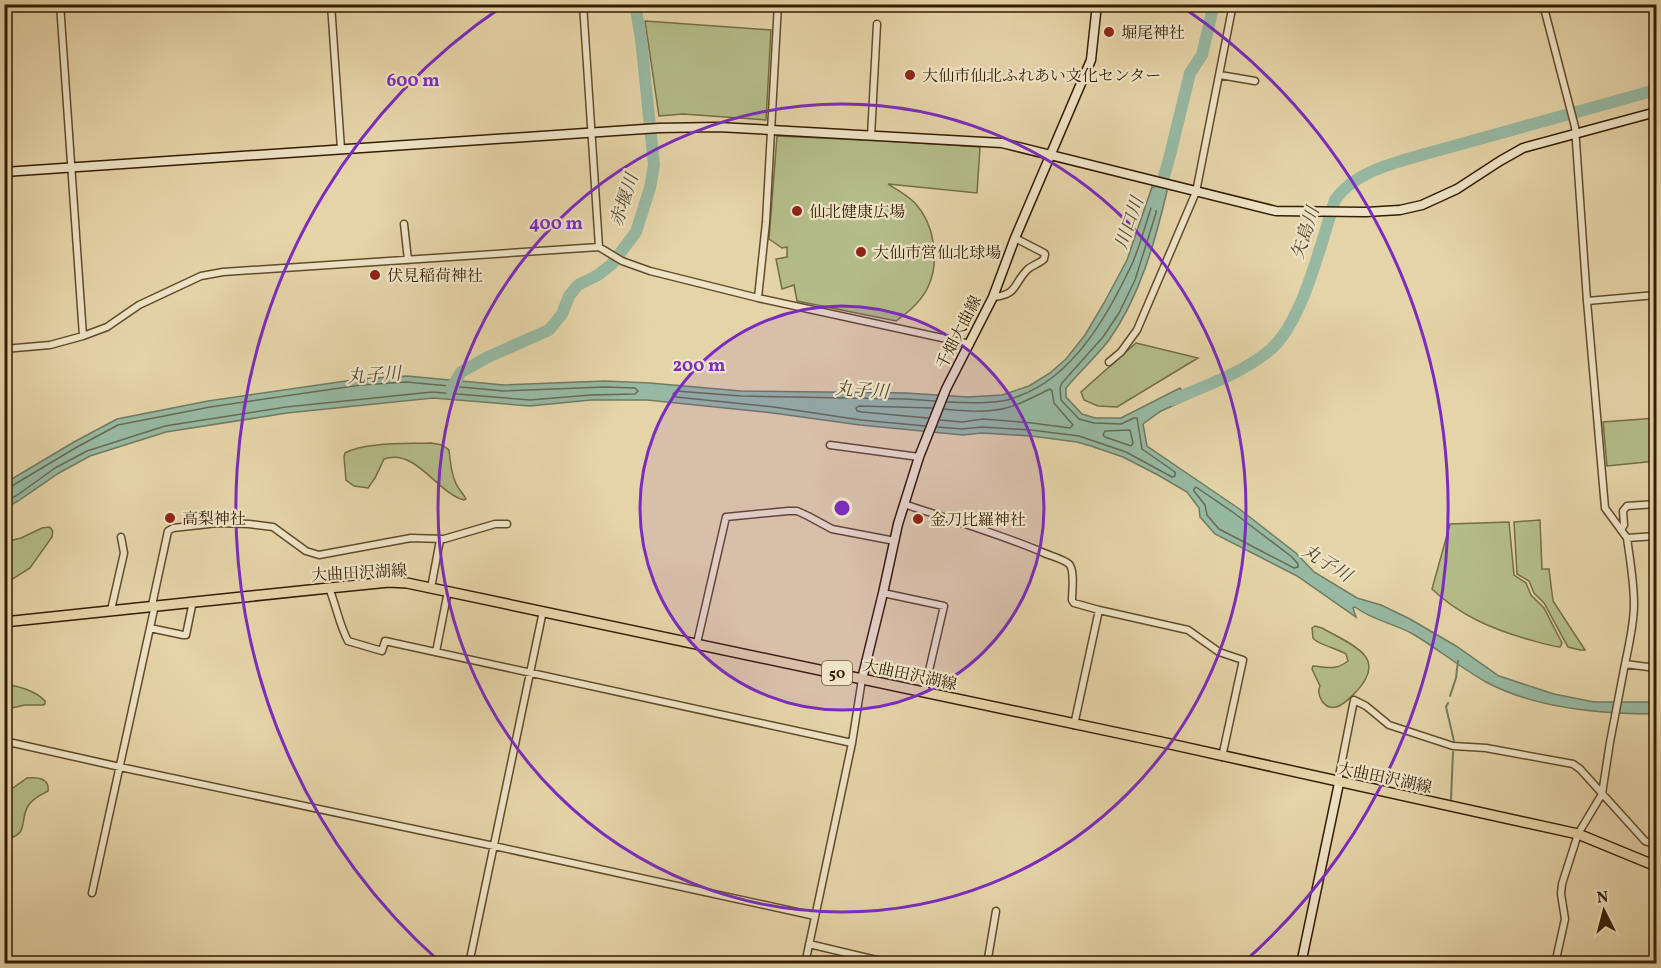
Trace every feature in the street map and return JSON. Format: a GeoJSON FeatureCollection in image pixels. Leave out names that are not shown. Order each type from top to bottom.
{"type":"FeatureCollection","features":[{"type":"Feature","properties":{"kind":"main road","name":"大曲田沢湖線"},"geometry":{"type":"LineString","coordinates":[[4,622],[193,601],[407,582],[1161,742],[1578,834],[1656,866]]}},
{"type":"Feature","properties":{"kind":"street"},"geometry":{"type":"LineString","coordinates":[[60,4],[83,336]]}},
{"type":"Feature","properties":{"kind":"street"},"geometry":{"type":"LineString","coordinates":[[331,4],[341,149]]}},
{"type":"Feature","properties":{"kind":"street"},"geometry":{"type":"LineString","coordinates":[[583,4],[599,247]]}},
{"type":"Feature","properties":{"kind":"street"},"geometry":{"type":"LineString","coordinates":[[758,298],[766,222],[778,4]]}},
{"type":"Feature","properties":{"kind":"street","name":"千畑大曲線"},"geometry":{"type":"LineString","coordinates":[[862,679],[898,524],[920,457],[946,389],[993,297],[1015,238],[1091,60],[1097,4]]}},
{"type":"Feature","properties":{"kind":"street"},"geometry":{"type":"LineString","coordinates":[[1109,362],[1137,330],[1192,191],[1220,75],[1233,4]]}},
{"type":"Feature","properties":{"kind":"street"},"geometry":{"type":"LineString","coordinates":[[1543,4],[1575,130],[1605,508],[1627,538],[1634,604],[1602,794],[1578,834],[1562,884],[1561,894],[1565,919],[1555,963]]}},
{"type":"Feature","properties":{"kind":"street"},"geometry":{"type":"LineString","coordinates":[[871,136],[877,24]]}},
{"type":"Feature","properties":{"kind":"street"},"geometry":{"type":"LineString","coordinates":[[1220,75],[1255,81]]}},
{"type":"Feature","properties":{"kind":"street"},"geometry":{"type":"LineString","coordinates":[[4,172],[592,132],[718,127],[1002,144],[1276,211],[1351,212],[1400,210],[1422,205],[1457,189],[1500,160],[1523,148],[1575,130],[1656,112]]}},
{"type":"Feature","properties":{"kind":"street"},"geometry":{"type":"LineString","coordinates":[[405,224],[408,260]]}},
{"type":"Feature","properties":{"kind":"street"},"geometry":{"type":"LineString","coordinates":[[993,297],[1015,289],[1025,272],[1044,259],[1044,253],[1015,238]]}},
{"type":"Feature","properties":{"kind":"street"},"geometry":{"type":"LineString","coordinates":[[4,349],[50,345],[83,336],[107,327],[139,305],[201,276],[223,272],[599,247],[622,261],[650,271],[758,298],[970,344]]}},
{"type":"Feature","properties":{"kind":"street"},"geometry":{"type":"LineString","coordinates":[[1587,301],[1656,295]]}},
{"type":"Feature","properties":{"kind":"street"},"geometry":{"type":"LineString","coordinates":[[830,445],[920,457]]}},
{"type":"Feature","properties":{"kind":"street"},"geometry":{"type":"LineString","coordinates":[[904,504],[977,527],[1068,563],[1072,571],[1072,600],[1074,603],[1188,630],[1219,652],[1243,660],[1222,757]]}},
{"type":"Feature","properties":{"kind":"street"},"geometry":{"type":"LineString","coordinates":[[1621,530],[1624,525],[1623,511],[1627,506],[1656,504]]}},
{"type":"Feature","properties":{"kind":"street"},"geometry":{"type":"LineString","coordinates":[[697,644],[726,518],[797,511],[832,529],[894,541]]}},
{"type":"Feature","properties":{"kind":"street"},"geometry":{"type":"LineString","coordinates":[[92,893],[150,628],[168,531],[173,528],[218,523],[273,527],[306,551],[319,555],[411,538],[440,540],[495,524],[507,524]]}},
{"type":"Feature","properties":{"kind":"street"},"geometry":{"type":"LineString","coordinates":[[1627,538],[1656,536]]}},
{"type":"Feature","properties":{"kind":"street"},"geometry":{"type":"LineString","coordinates":[[111,610],[124,553],[121,537]]}},
{"type":"Feature","properties":{"kind":"street"},"geometry":{"type":"LineString","coordinates":[[431,588],[440,540]]}},
{"type":"Feature","properties":{"kind":"street"},"geometry":{"type":"LineString","coordinates":[[329,588],[348,641],[382,651],[385,641],[852,742]]}},
{"type":"Feature","properties":{"kind":"street"},"geometry":{"type":"LineString","coordinates":[[436,652],[448,591]]}},
{"type":"Feature","properties":{"kind":"street"},"geometry":{"type":"LineString","coordinates":[[883,593],[944,606],[924,692]]}},
{"type":"Feature","properties":{"kind":"street"},"geometry":{"type":"LineString","coordinates":[[150,628],[186,634],[193,601]]}},
{"type":"Feature","properties":{"kind":"street"},"geometry":{"type":"LineString","coordinates":[[1074,725],[1099,610]]}},
{"type":"Feature","properties":{"kind":"street"},"geometry":{"type":"LineString","coordinates":[[469,963],[543,611]]}},
{"type":"Feature","properties":{"kind":"street"},"geometry":{"type":"LineString","coordinates":[[1625,664],[1656,668]]}},
{"type":"Feature","properties":{"kind":"street"},"geometry":{"type":"LineString","coordinates":[[805,963],[852,742],[862,679]]}},
{"type":"Feature","properties":{"kind":"street"},"geometry":{"type":"LineString","coordinates":[[1301,963],[1354,700],[1366,706],[1389,725],[1453,746],[1485,748],[1572,764],[1580,769],[1646,841],[1656,845]]}},
{"type":"Feature","properties":{"kind":"street"},"geometry":{"type":"LineString","coordinates":[[4,741],[815,916]]}},
{"type":"Feature","properties":{"kind":"street"},"geometry":{"type":"LineString","coordinates":[[987,963],[996,911]]}},
{"type":"Feature","properties":{"kind":"street"},"geometry":{"type":"LineString","coordinates":[[809,944],[893,963]]}},
{"type":"Feature","properties":{"kind":"shaded area"},"geometry":{"type":"Polygon","coordinates":[[[645,21],[771,30],[766,120],[683,114],[659,116],[645,21]]]}},
{"type":"Feature","properties":{"kind":"shaded area"},"geometry":{"type":"Polygon","coordinates":[[[777,136],[980,147],[977,193],[888,184],[909,198],[922,212],[934,244],[934,266],[928,287],[914,306],[896,321],[797,301],[794,285],[782,289],[776,259],[787,257],[787,247],[782,248],[769,239],[777,136]]]}},
{"type":"Feature","properties":{"kind":"shaded area"},"geometry":{"type":"Polygon","coordinates":[[[1136,343],[1198,358],[1117,407],[1098,406],[1084,400],[1081,392],[1136,343]]]}},
{"type":"Feature","properties":{"kind":"shaded area"},"geometry":{"type":"Polygon","coordinates":[[[1656,418],[1656,461],[1607,466],[1603,422],[1656,418]]]}},
{"type":"Feature","properties":{"kind":"shaded area"},"geometry":{"type":"Polygon","coordinates":[[[431,443],[442,445],[449,450],[454,478],[466,499],[454,496],[416,465],[396,457],[384,459],[368,488],[354,486],[346,480],[344,457],[345,453],[353,449],[375,445],[431,443]]]}},
{"type":"Feature","properties":{"kind":"shaded area"},"geometry":{"type":"Polygon","coordinates":[[[1540,520],[1542,569],[1549,569],[1553,601],[1585,650],[1568,647],[1544,603],[1534,593],[1529,581],[1517,574],[1514,522],[1540,520]]]}},
{"type":"Feature","properties":{"kind":"shaded area"},"geometry":{"type":"Polygon","coordinates":[[[1509,522],[1514,575],[1526,583],[1531,595],[1544,608],[1562,643],[1560,647],[1489,626],[1465,614],[1432,589],[1450,524],[1509,522]]]}},
{"type":"Feature","properties":{"kind":"shaded area"},"geometry":{"type":"Polygon","coordinates":[[[49,527],[52,537],[30,568],[5,584],[5,542],[49,527]]]}},
{"type":"Feature","properties":{"kind":"shaded area"},"geometry":{"type":"Polygon","coordinates":[[[1315,626],[1357,648],[1367,658],[1369,664],[1369,670],[1361,686],[1340,706],[1328,706],[1322,701],[1319,694],[1320,686],[1312,669],[1313,666],[1335,667],[1343,664],[1348,661],[1346,654],[1315,640],[1312,628],[1315,626]]]}},
{"type":"Feature","properties":{"kind":"shaded area"},"geometry":{"type":"Polygon","coordinates":[[[4,685],[20,687],[32,692],[41,697],[45,704],[7,709],[4,685]]]}},
{"type":"Feature","properties":{"kind":"shaded area"},"geometry":{"type":"Polygon","coordinates":[[[27,778],[39,778],[45,781],[48,791],[28,806],[21,831],[5,839],[5,791],[27,778]]]}},
{"type":"Feature","properties":{"kind":"water"},"geometry":{"type":"Polygon","coordinates":[[[1152,187],[1167,191],[1152,249],[1138,287],[1109,340],[1066,388],[1066,397],[1082,414],[1095,418],[1121,418],[1180,388],[1188,399],[1161,411],[1143,424],[1147,446],[1238,508],[1296,553],[1314,572],[1357,598],[1381,605],[1410,619],[1456,646],[1499,676],[1554,694],[1594,702],[1656,702],[1656,714],[1614,713],[1569,708],[1505,691],[1477,677],[1413,634],[1355,607],[1353,608],[1356,617],[1297,576],[1215,534],[1200,517],[1199,508],[1187,492],[1158,475],[1123,457],[1091,446],[1031,436],[982,433],[963,435],[647,400],[591,400],[530,406],[433,398],[287,413],[166,432],[90,456],[5,508],[5,483],[117,419],[208,401],[360,379],[407,376],[504,385],[605,381],[741,391],[906,393],[968,397],[1002,395],[1029,386],[1050,373],[1066,359],[1085,335],[1127,260],[1152,187]]]}},
{"type":"Feature","properties":{"kind":"waterway","name":"赤堰川"},"geometry":{"type":"LineString","coordinates":[[451,389],[461,372],[488,357],[549,330],[562,314],[569,296],[578,285],[598,275],[612,264],[636,232],[650,188],[654,165],[641,39],[635,4]]}},
{"type":"Feature","properties":{"kind":"waterway","name":"川口川"},"geometry":{"type":"LineString","coordinates":[[1156,204],[1190,73],[1202,55],[1214,4]]}},
{"type":"Feature","properties":{"kind":"waterway","name":"矢島川"},"geometry":{"type":"LineString","coordinates":[[1172,400],[1223,379],[1247,366],[1270,350],[1282,337],[1292,321],[1310,280],[1335,200],[1353,182],[1401,161],[1656,90]]}},
{"type":"Feature","properties":{"kind":"waterway"},"geometry":{"type":"LineString","coordinates":[[1450,696],[1456,678],[1458,661]]}},
{"type":"Feature","properties":{"kind":"waterway"},"geometry":{"type":"LineString","coordinates":[[1448,703],[1446,707],[1454,741]]}},
{"type":"Feature","properties":{"kind":"waterway"},"geometry":{"type":"LineString","coordinates":[[1451,799],[1453,752]]}},
{"type":"Feature","properties":{"kind":"place","name":"堀尾神社"},"geometry":{"type":"Point","coordinates":[1109,32]}},
{"type":"Feature","properties":{"kind":"place","name":"大仙市仙北ふれあい文化センター"},"geometry":{"type":"Point","coordinates":[910,75]}},
{"type":"Feature","properties":{"kind":"place","name":"仙北健康広場"},"geometry":{"type":"Point","coordinates":[797,211]}},
{"type":"Feature","properties":{"kind":"place","name":"大仙市営仙北球場"},"geometry":{"type":"Point","coordinates":[861,252]}},
{"type":"Feature","properties":{"kind":"place","name":"伏見稲荷神社"},"geometry":{"type":"Point","coordinates":[375,275]}},
{"type":"Feature","properties":{"kind":"place","name":"高梨神社"},"geometry":{"type":"Point","coordinates":[170,518]}},
{"type":"Feature","properties":{"kind":"place","name":"金刀比羅神社"},"geometry":{"type":"Point","coordinates":[918,519]}},
{"type":"Feature","properties":{"kind":"water label","name":"丸子川"},"geometry":{"type":"Point","coordinates":[374,375]}},
{"type":"Feature","properties":{"kind":"water label","name":"丸子川"},"geometry":{"type":"Point","coordinates":[862,390]}},
{"type":"Feature","properties":{"kind":"water label","name":"丸子川"},"geometry":{"type":"Point","coordinates":[1327,563]}}]}
